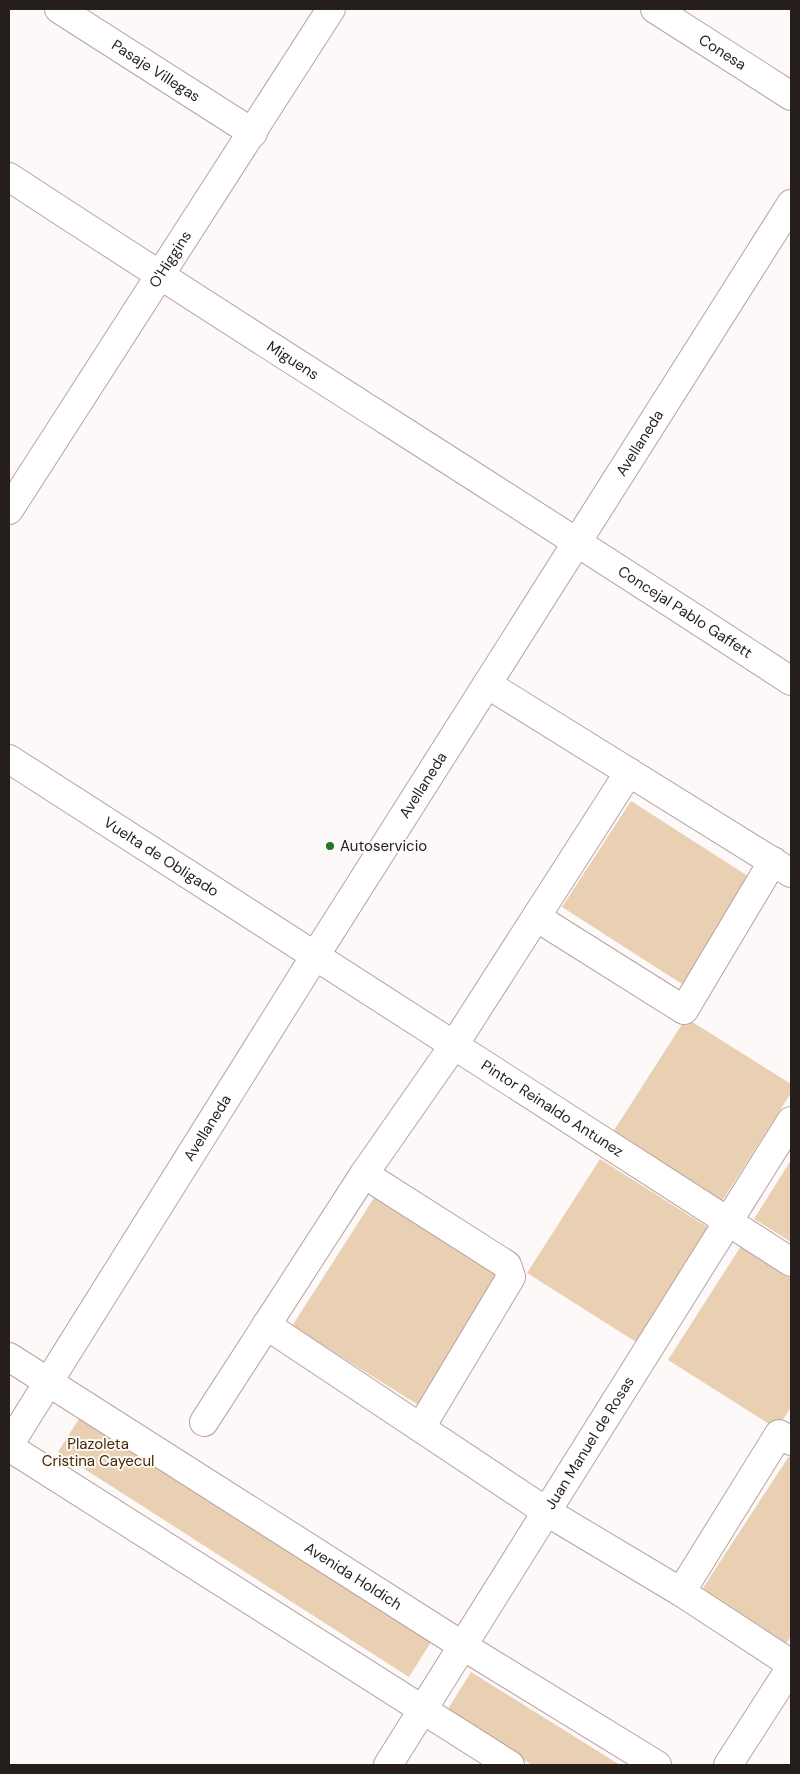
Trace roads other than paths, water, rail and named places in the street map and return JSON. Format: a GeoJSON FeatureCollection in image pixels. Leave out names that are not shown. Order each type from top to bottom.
{"type":"FeatureCollection","features":[{"type":"Feature","properties":{"kind":"street","name":"Pasaje Villegas"},"geometry":{"type":"LineString","coordinates":[[59,9],[253,133]]}},
{"type":"Feature","properties":{"kind":"street","name":"O'Higgins"},"geometry":{"type":"LineString","coordinates":[[9,510],[331,9]]}},
{"type":"Feature","properties":{"kind":"street","name":"Conesa"},"geometry":{"type":"LineString","coordinates":[[654,9],[791,96]]}},
{"type":"Feature","properties":{"kind":"street","name":"Miguens"},"geometry":{"type":"LineString","coordinates":[[9,176],[159,275],[578,542]]}},
{"type":"Feature","properties":{"kind":"street","name":"Avellaneda"},"geometry":{"type":"LineString","coordinates":[[9,1446],[315,956],[791,204]]}},
{"type":"Feature","properties":{"kind":"street","name":"Concejal Pablo Gaffett"},"geometry":{"type":"LineString","coordinates":[[578,542],[791,681]]}},
{"type":"Feature","properties":{"kind":"street"},"geometry":{"type":"LineString","coordinates":[[487,684],[782,867],[684,1010],[536,917]]}},
{"type":"Feature","properties":{"kind":"street","name":"Vuelta de Obligado"},"geometry":{"type":"LineString","coordinates":[[9,759],[315,956]]}},
{"type":"Feature","properties":{"kind":"street"},"geometry":{"type":"LineString","coordinates":[[204,1422],[364,1174],[454,1045],[629,772]]}},
{"type":"Feature","properties":{"kind":"street","name":"Pintor Reinaldo Antunez"},"geometry":{"type":"LineString","coordinates":[[315,956],[791,1262]]}},
{"type":"Feature","properties":{"kind":"street","name":"Juan Manuel de Rosas"},"geometry":{"type":"LineString","coordinates":[[388,1765],[791,1121]]}},
{"type":"Feature","properties":{"kind":"street"},"geometry":{"type":"LineString","coordinates":[[364,1174],[506,1265],[511,1277],[421,1427]]}},
{"type":"Feature","properties":{"kind":"street"},"geometry":{"type":"LineString","coordinates":[[266,1325],[547,1512],[681,1592],[791,1665],[728,1765]]}},
{"type":"Feature","properties":{"kind":"street","name":"Avenida Holdich"},"geometry":{"type":"LineString","coordinates":[[9,1357],[462,1646],[657,1765]]}},
{"type":"Feature","properties":{"kind":"street"},"geometry":{"type":"LineString","coordinates":[[681,1592],[779,1434],[791,1441]]}},
{"type":"Feature","properties":{"kind":"street"},"geometry":{"type":"LineString","coordinates":[[9,1446],[510,1765]]}},
{"type":"Feature","properties":{"kind":"place","name":"Autoservicio"},"geometry":{"type":"Point","coordinates":[330,846]}},
{"type":"Feature","properties":{"kind":"park label","name":"Plazoleta Cristina Cayecul"},"geometry":{"type":"Point","coordinates":[98,1452]}}]}
